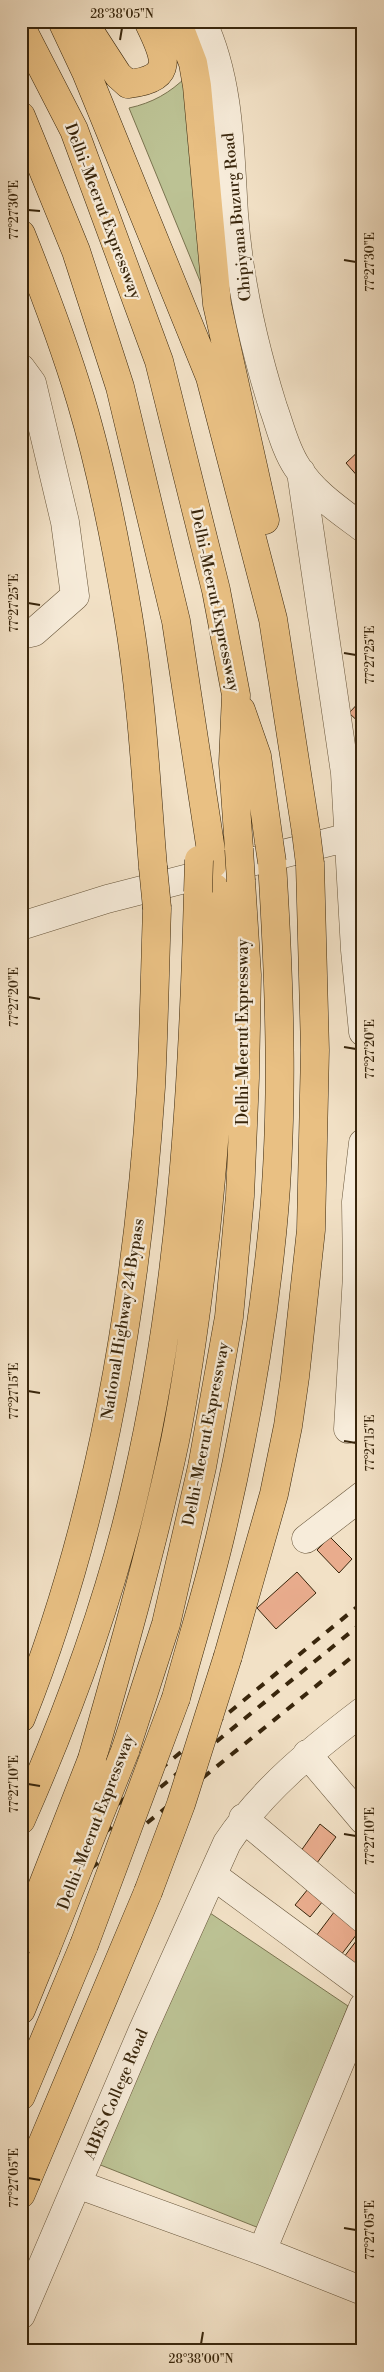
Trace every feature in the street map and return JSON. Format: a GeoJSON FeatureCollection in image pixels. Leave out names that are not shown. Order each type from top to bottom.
{"type":"FeatureCollection","features":[{"type":"Feature","properties":{"kind":"highway"},"geometry":{"type":"LineString","coordinates":[[21,2194],[148,1892],[187,1786],[228,1656],[276,1485],[296,1377],[311,1230],[316,1050],[310,864],[273,619],[210,378],[86,72],[62,21]]}},
{"type":"Feature","properties":{"kind":"highway"},"geometry":{"type":"LineString","coordinates":[[83,21],[118,75],[128,84],[146,82],[156,77],[162,67],[163,56],[160,44],[148,21]]}},
{"type":"Feature","properties":{"kind":"highway"},"geometry":{"type":"LineString","coordinates":[[177,21],[193,63],[197,86],[217,304],[266,526],[267,551],[263,579]]}},
{"type":"Feature","properties":{"kind":"highway","name":"Delhi-Meerut Expressway"},"geometry":{"type":"LineString","coordinates":[[21,27],[74,130],[159,361],[216,590],[236,695],[233,763],[247,975],[246,1078],[240,1196],[229,1317],[202,1467],[166,1624],[126,1751],[34,1945]]}},
{"type":"Feature","properties":{"kind":"highway"},"geometry":{"type":"LineString","coordinates":[[21,116],[76,251],[120,388],[176,621],[201,794],[206,876],[195,996],[186,1152],[171,1295],[154,1401],[135,1491],[95,1631],[71,1701],[21,1820]]}},
{"type":"Feature","properties":{"kind":"highway","name":"National Highway 24 Bypass"},"geometry":{"type":"LineString","coordinates":[[21,234],[52,313],[86,420],[106,500],[128,616],[142,732],[157,908],[151,1087],[141,1201],[127,1310],[95,1484],[56,1620],[21,1718]]}},
{"type":"Feature","properties":{"kind":"highway"},"geometry":{"type":"LineString","coordinates":[[21,273],[52,313]]}},
{"type":"Feature","properties":{"kind":"highway"},"geometry":{"type":"LineString","coordinates":[[21,2096],[84,1945],[176,1698],[222,1530],[251,1386],[270,1253],[280,1088],[279,972],[271,852],[257,756],[236,695]]}},
{"type":"Feature","properties":{"kind":"highway","name":"Delhi-Meerut Expressway"},"geometry":{"type":"LineString","coordinates":[[21,2010],[34,1945],[92,1759],[138,1596],[171,1458],[198,1302],[214,1149],[220,963],[206,876]]}},
{"type":"Feature","properties":{"kind":"street","name":"Chipiyana Buzurg Road"},"geometry":{"type":"LineString","coordinates":[[202,21],[217,63],[226,112],[239,271],[248,322],[282,435],[296,466],[301,472],[326,500],[363,528]]}},
{"type":"Feature","properties":{"kind":"street"},"geometry":{"type":"LineString","coordinates":[[21,368],[32,383],[65,522],[75,596],[26,628]]}},
{"type":"Feature","properties":{"kind":"street"},"geometry":{"type":"LineString","coordinates":[[301,472],[345,773],[360,958],[363,1032]]}},
{"type":"Feature","properties":{"kind":"street"},"geometry":{"type":"LineString","coordinates":[[21,926],[115,897],[350,837]]}},
{"type":"Feature","properties":{"kind":"street"},"geometry":{"type":"LineString","coordinates":[[348,1429],[357,1275],[356,1202],[363,1143]]}},
{"type":"Feature","properties":{"kind":"street"},"geometry":{"type":"LineString","coordinates":[[306,1540],[363,1495]]}},
{"type":"Feature","properties":{"kind":"street","name":"ABES College Road"},"geometry":{"type":"LineString","coordinates":[[21,2314],[142,2032],[218,1878],[227,1843],[243,1818],[307,1754],[363,1711]]}},
{"type":"Feature","properties":{"kind":"street"},"geometry":{"type":"LineString","coordinates":[[307,1754],[363,1820]]}},
{"type":"Feature","properties":{"kind":"street"},"geometry":{"type":"LineString","coordinates":[[243,1818],[363,1919]]}},
{"type":"Feature","properties":{"kind":"street"},"geometry":{"type":"LineString","coordinates":[[218,1878],[363,1986]]}},
{"type":"Feature","properties":{"kind":"street"},"geometry":{"type":"LineString","coordinates":[[262,2251],[363,2007]]}},
{"type":"Feature","properties":{"kind":"street"},"geometry":{"type":"LineString","coordinates":[[77,2184],[262,2251],[363,2291]]}},
{"type":"Feature","properties":{"kind":"green space"},"geometry":{"type":"Polygon","coordinates":[[[187,76],[209,303],[129,108],[160,96],[187,76]]]}},
{"type":"Feature","properties":{"kind":"green space"},"geometry":{"type":"Polygon","coordinates":[[[210,1913],[348,2006],[259,2228],[98,2164],[210,1913]]]}},
{"type":"Feature","properties":{"kind":"building"},"geometry":{"type":"Polygon","coordinates":[[[363,447],[363,476],[360,479],[346,463],[363,447]]]}},
{"type":"Feature","properties":{"kind":"building"},"geometry":{"type":"Polygon","coordinates":[[[363,698],[363,726],[349,713],[363,698]]]}},
{"type":"Feature","properties":{"kind":"building"},"geometry":{"type":"Polygon","coordinates":[[[363,738],[363,757],[353,749],[363,738]]]}},
{"type":"Feature","properties":{"kind":"building"},"geometry":{"type":"Polygon","coordinates":[[[330,1537],[352,1559],[339,1573],[317,1550],[330,1537]]]}},
{"type":"Feature","properties":{"kind":"building"},"geometry":{"type":"Polygon","coordinates":[[[297,1572],[316,1593],[276,1629],[257,1608],[297,1572]]]}},
{"type":"Feature","properties":{"kind":"building"},"geometry":{"type":"Polygon","coordinates":[[[320,1824],[336,1837],[314,1867],[298,1855],[320,1824]]]}},
{"type":"Feature","properties":{"kind":"building"},"geometry":{"type":"Polygon","coordinates":[[[308,1889],[323,1901],[310,1917],[295,1905],[308,1889]]]}},
{"type":"Feature","properties":{"kind":"building"},"geometry":{"type":"Polygon","coordinates":[[[341,1903],[363,1926],[341,1955],[316,1936],[341,1903]]]}},
{"type":"Feature","properties":{"kind":"building"},"geometry":{"type":"Polygon","coordinates":[[[363,1932],[363,1970],[344,1957],[363,1932]]]}},
{"type":"Feature","properties":{"kind":"railway"},"geometry":{"type":"LineString","coordinates":[[21,1884],[363,1602]]}},
{"type":"Feature","properties":{"kind":"railway"},"geometry":{"type":"LineString","coordinates":[[21,1901],[363,1622]]}},
{"type":"Feature","properties":{"kind":"railway"},"geometry":{"type":"LineString","coordinates":[[21,1925],[363,1648]]}}]}
